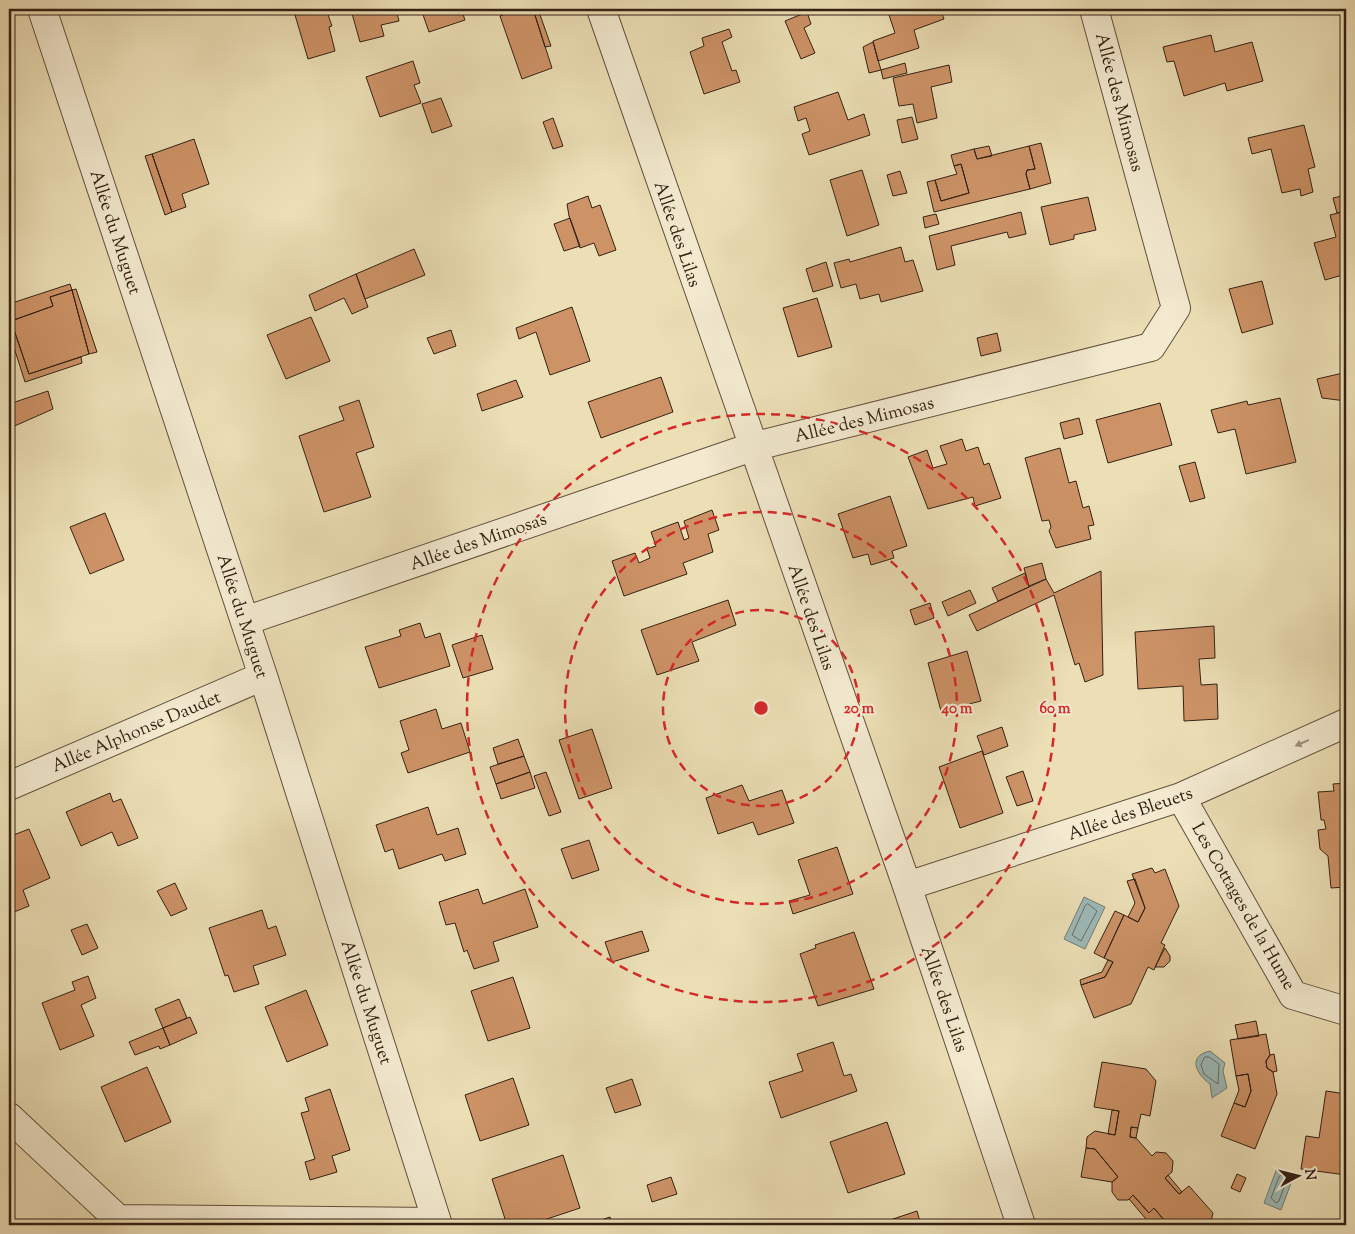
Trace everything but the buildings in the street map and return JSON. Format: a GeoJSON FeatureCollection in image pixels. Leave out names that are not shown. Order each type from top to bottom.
{"type":"FeatureCollection","features":[{"type":"Feature","properties":{"kind":"street","name":"Allée du Muguet"},"geometry":{"type":"LineString","coordinates":[[42,9],[263,676],[438,1224]]}},
{"type":"Feature","properties":{"kind":"street","name":"Allée des Lilas"},"geometry":{"type":"LineString","coordinates":[[601,9],[752,447],[907,886],[1021,1225]]}},
{"type":"Feature","properties":{"kind":"street","name":"Allée des Mimosas"},"geometry":{"type":"LineString","coordinates":[[245,622],[752,447],[1151,347],[1176,308],[1094,9]]}},
{"type":"Feature","properties":{"kind":"street","name":"Allée Alphonse Daudet"},"geometry":{"type":"LineString","coordinates":[[9,786],[263,676]]}},
{"type":"Feature","properties":{"kind":"street","name":"Allée des Bleuets"},"geometry":{"type":"LineString","coordinates":[[907,886],[1181,797],[1346,723]]}},
{"type":"Feature","properties":{"kind":"street","name":"Les Cottages de la Hume"},"geometry":{"type":"LineString","coordinates":[[1181,797],[1293,995],[1346,1011]]}},
{"type":"Feature","properties":{"kind":"street"},"geometry":{"type":"LineString","coordinates":[[9,1117],[118,1219],[438,1224]]}},
{"type":"Feature","properties":{"kind":"water"},"geometry":{"type":"Polygon","coordinates":[[[1084,897],[1105,907],[1085,949],[1064,939],[1084,897]]]}},
{"type":"Feature","properties":{"kind":"water"},"geometry":{"type":"Polygon","coordinates":[[[1210,1051],[1225,1063],[1223,1071],[1227,1088],[1212,1098],[1210,1084],[1201,1075],[1196,1066],[1198,1057],[1210,1051]]]}},
{"type":"Feature","properties":{"kind":"water"},"geometry":{"type":"Polygon","coordinates":[[[1277,1168],[1294,1175],[1281,1210],[1264,1203],[1277,1168]]]}}]}
